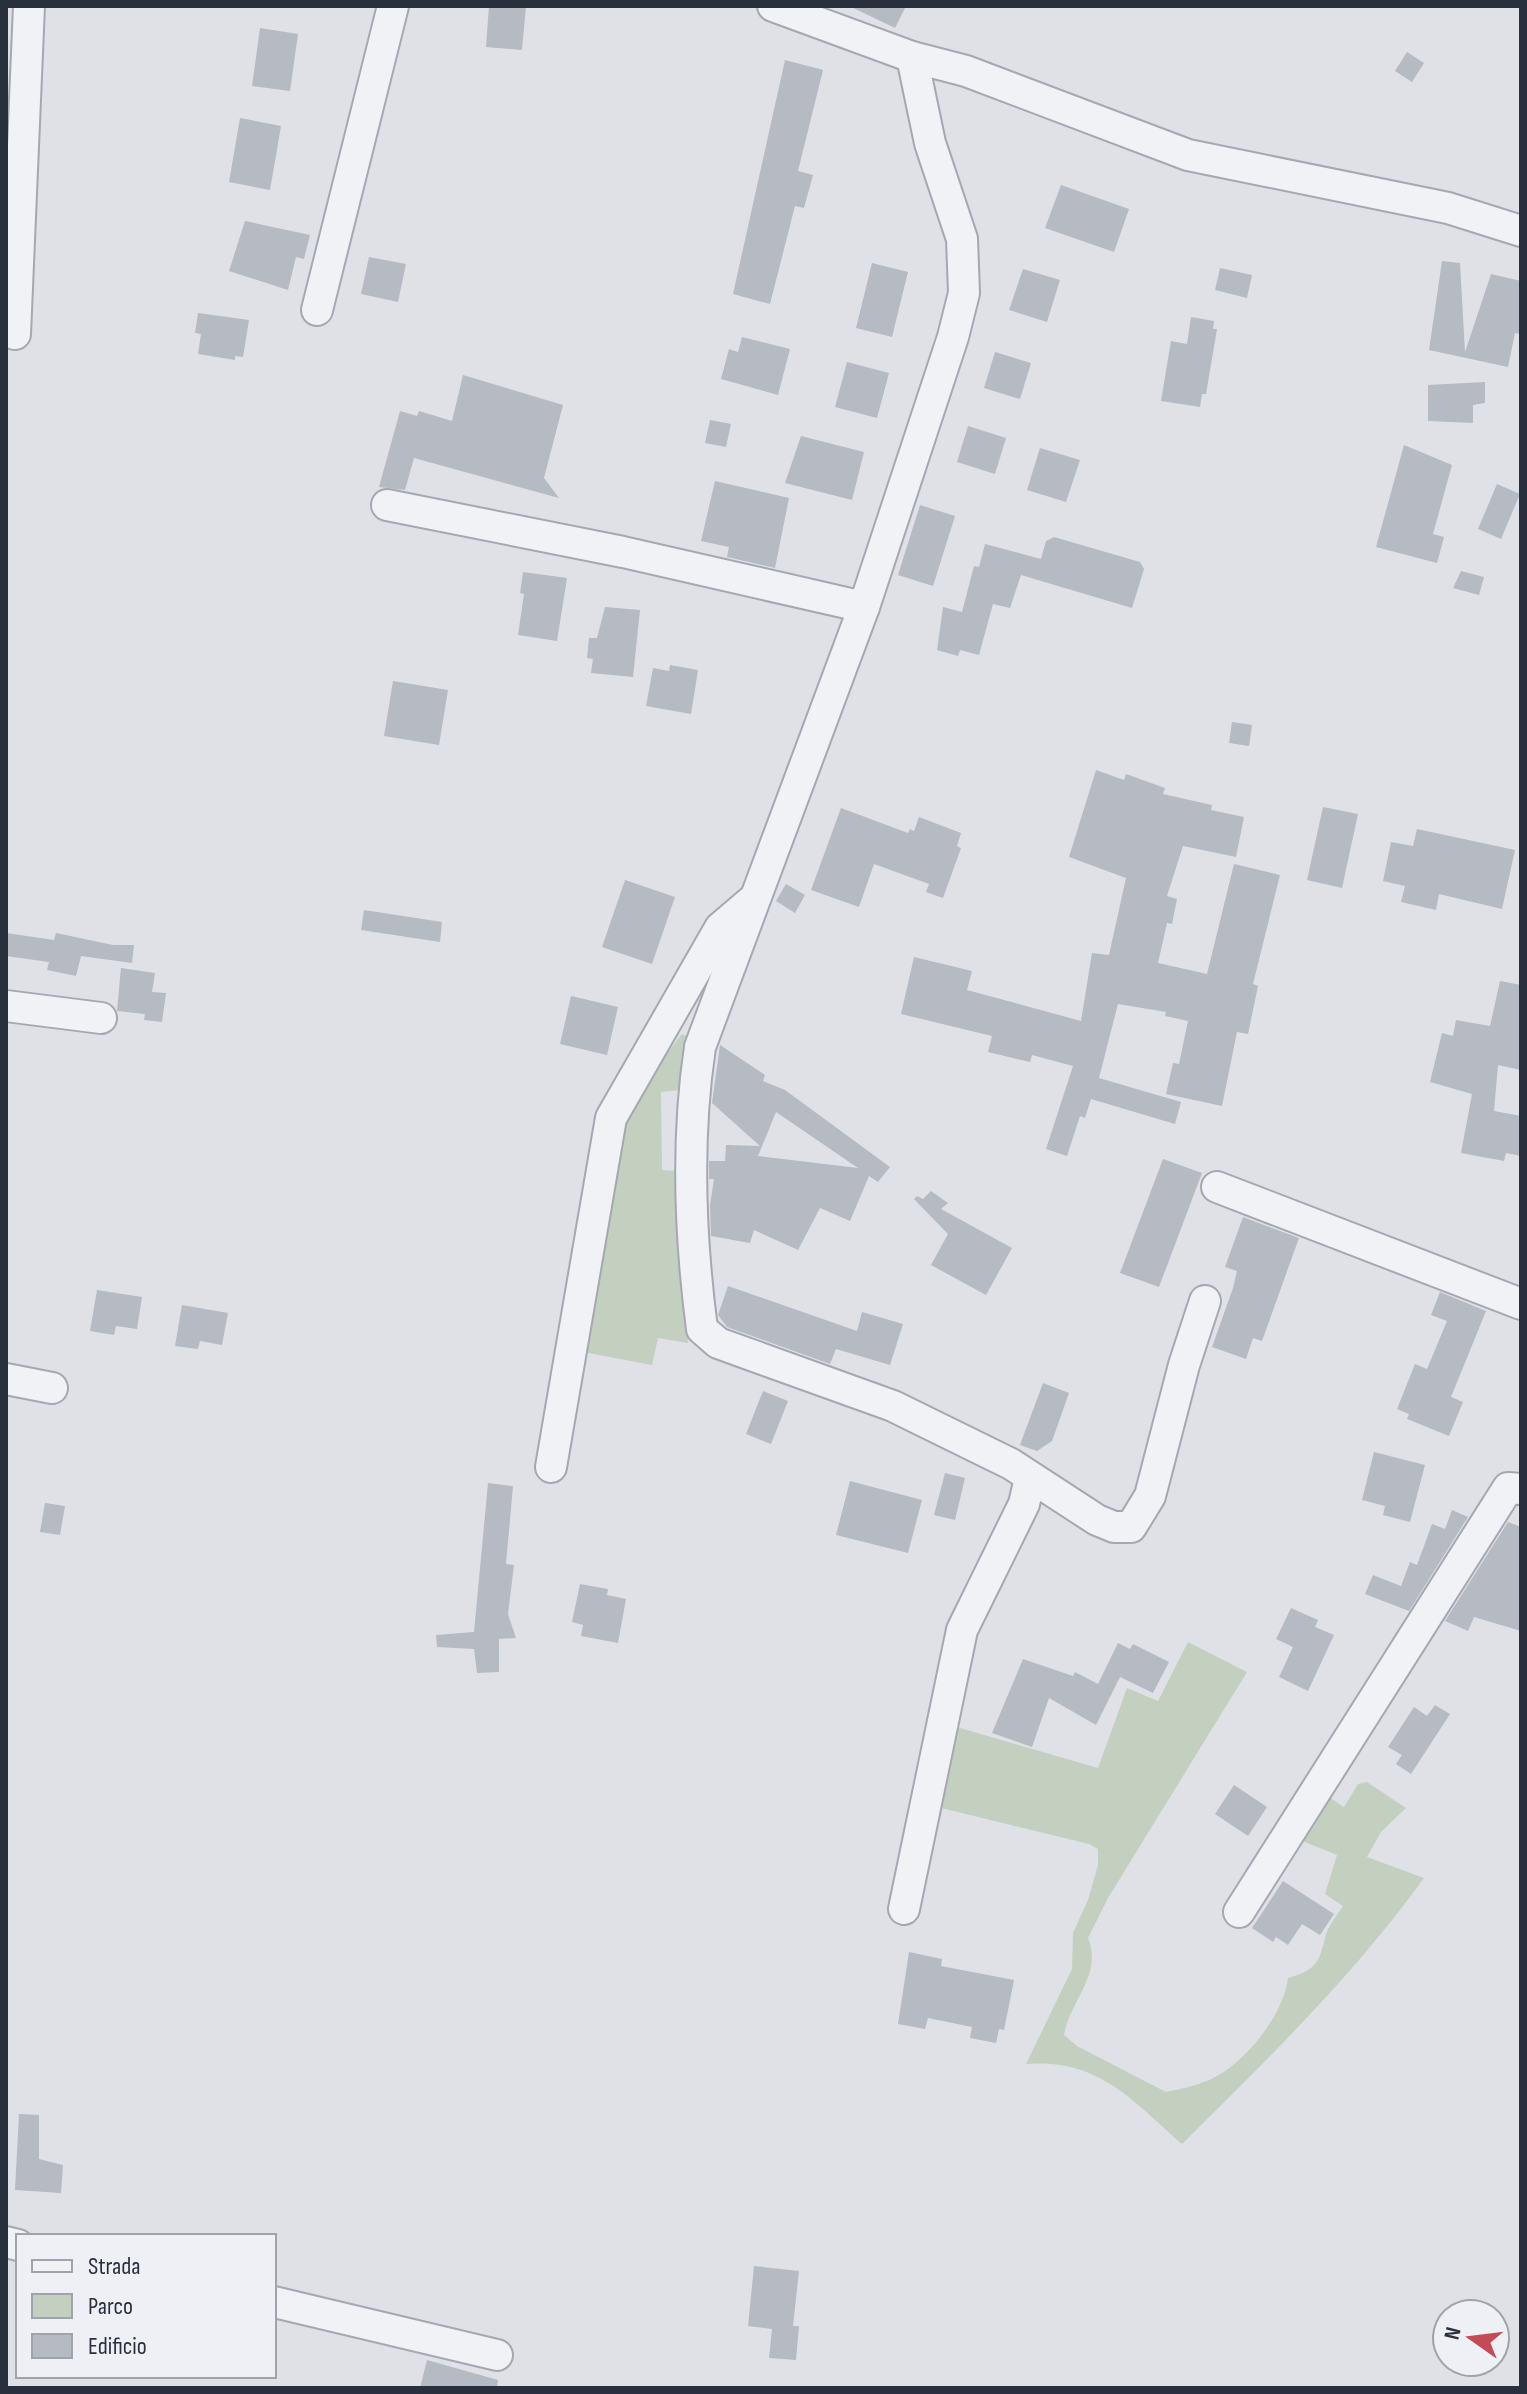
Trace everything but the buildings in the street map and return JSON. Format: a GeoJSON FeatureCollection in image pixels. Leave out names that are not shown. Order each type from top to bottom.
{"type":"FeatureCollection","features":[{"type":"Feature","properties":{"kind":"street"},"geometry":{"type":"LineString","coordinates":[[15,334],[29,6]]}},
{"type":"Feature","properties":{"kind":"street"},"geometry":{"type":"LineString","coordinates":[[317,310],[393,6]]}},
{"type":"Feature","properties":{"kind":"street"},"geometry":{"type":"LineString","coordinates":[[773,6],[912,57],[966,71],[1188,155],[1448,208],[1521,231]]}},
{"type":"Feature","properties":{"kind":"street"},"geometry":{"type":"LineString","coordinates":[[912,57],[930,143],[962,239],[964,293],[949,352],[864,607],[700,1047],[691,1108],[695,1274],[702,1329],[718,1343],[893,1406],[1011,1464],[1097,1520],[1114,1527],[1131,1527],[1150,1496],[1184,1365],[1205,1301]]}},
{"type":"Feature","properties":{"kind":"street"},"geometry":{"type":"LineString","coordinates":[[387,505],[623,552],[864,607]]}},
{"type":"Feature","properties":{"kind":"street"},"geometry":{"type":"LineString","coordinates":[[551,1467],[611,1118],[720,928],[759,895]]}},
{"type":"Feature","properties":{"kind":"street"},"geometry":{"type":"LineString","coordinates":[[6,1006],[101,1018]]}},
{"type":"Feature","properties":{"kind":"street"},"geometry":{"type":"LineString","coordinates":[[1217,1187],[1521,1304]]}},
{"type":"Feature","properties":{"kind":"street"},"geometry":{"type":"LineString","coordinates":[[6,1379],[52,1388]]}},
{"type":"Feature","properties":{"kind":"street"},"geometry":{"type":"LineString","coordinates":[[904,1909],[962,1630],[1024,1504],[1030,1478]]}},
{"type":"Feature","properties":{"kind":"street"},"geometry":{"type":"LineString","coordinates":[[1239,1912],[1508,1488],[1521,1489]]}},
{"type":"Feature","properties":{"kind":"street"},"geometry":{"type":"LineString","coordinates":[[276,2302],[497,2355]]}},
{"type":"Feature","properties":{"kind":"green space"},"geometry":{"type":"Polygon","coordinates":[[[682,1034],[692,1038],[681,1090],[661,1092],[662,1170],[678,1171],[688,1343],[658,1338],[652,1365],[578,1351],[624,1115],[634,1095],[682,1034]]]}},
{"type":"Feature","properties":{"kind":"green space"},"geometry":{"type":"Polygon","coordinates":[[[1188,1642],[1247,1672],[1108,1898],[1088,1938],[1092,1951],[1089,1976],[1064,2035],[1077,2046],[1166,2092],[1209,2080],[1248,2051],[1279,2008],[1288,1978],[1316,1963],[1327,1931],[1343,1906],[1325,1894],[1337,1855],[1295,1838],[1323,1793],[1344,1807],[1358,1784],[1367,1782],[1406,1808],[1381,1832],[1367,1857],[1424,1878],[1339,1983],[1182,2144],[1130,2098],[1094,2075],[1051,2064],[1026,2064],[1072,1969],[1073,1933],[1088,1900],[1098,1865],[1098,1849],[1089,1844],[933,1806],[946,1724],[1098,1768],[1127,1688],[1158,1701],[1188,1642]]]}}]}
